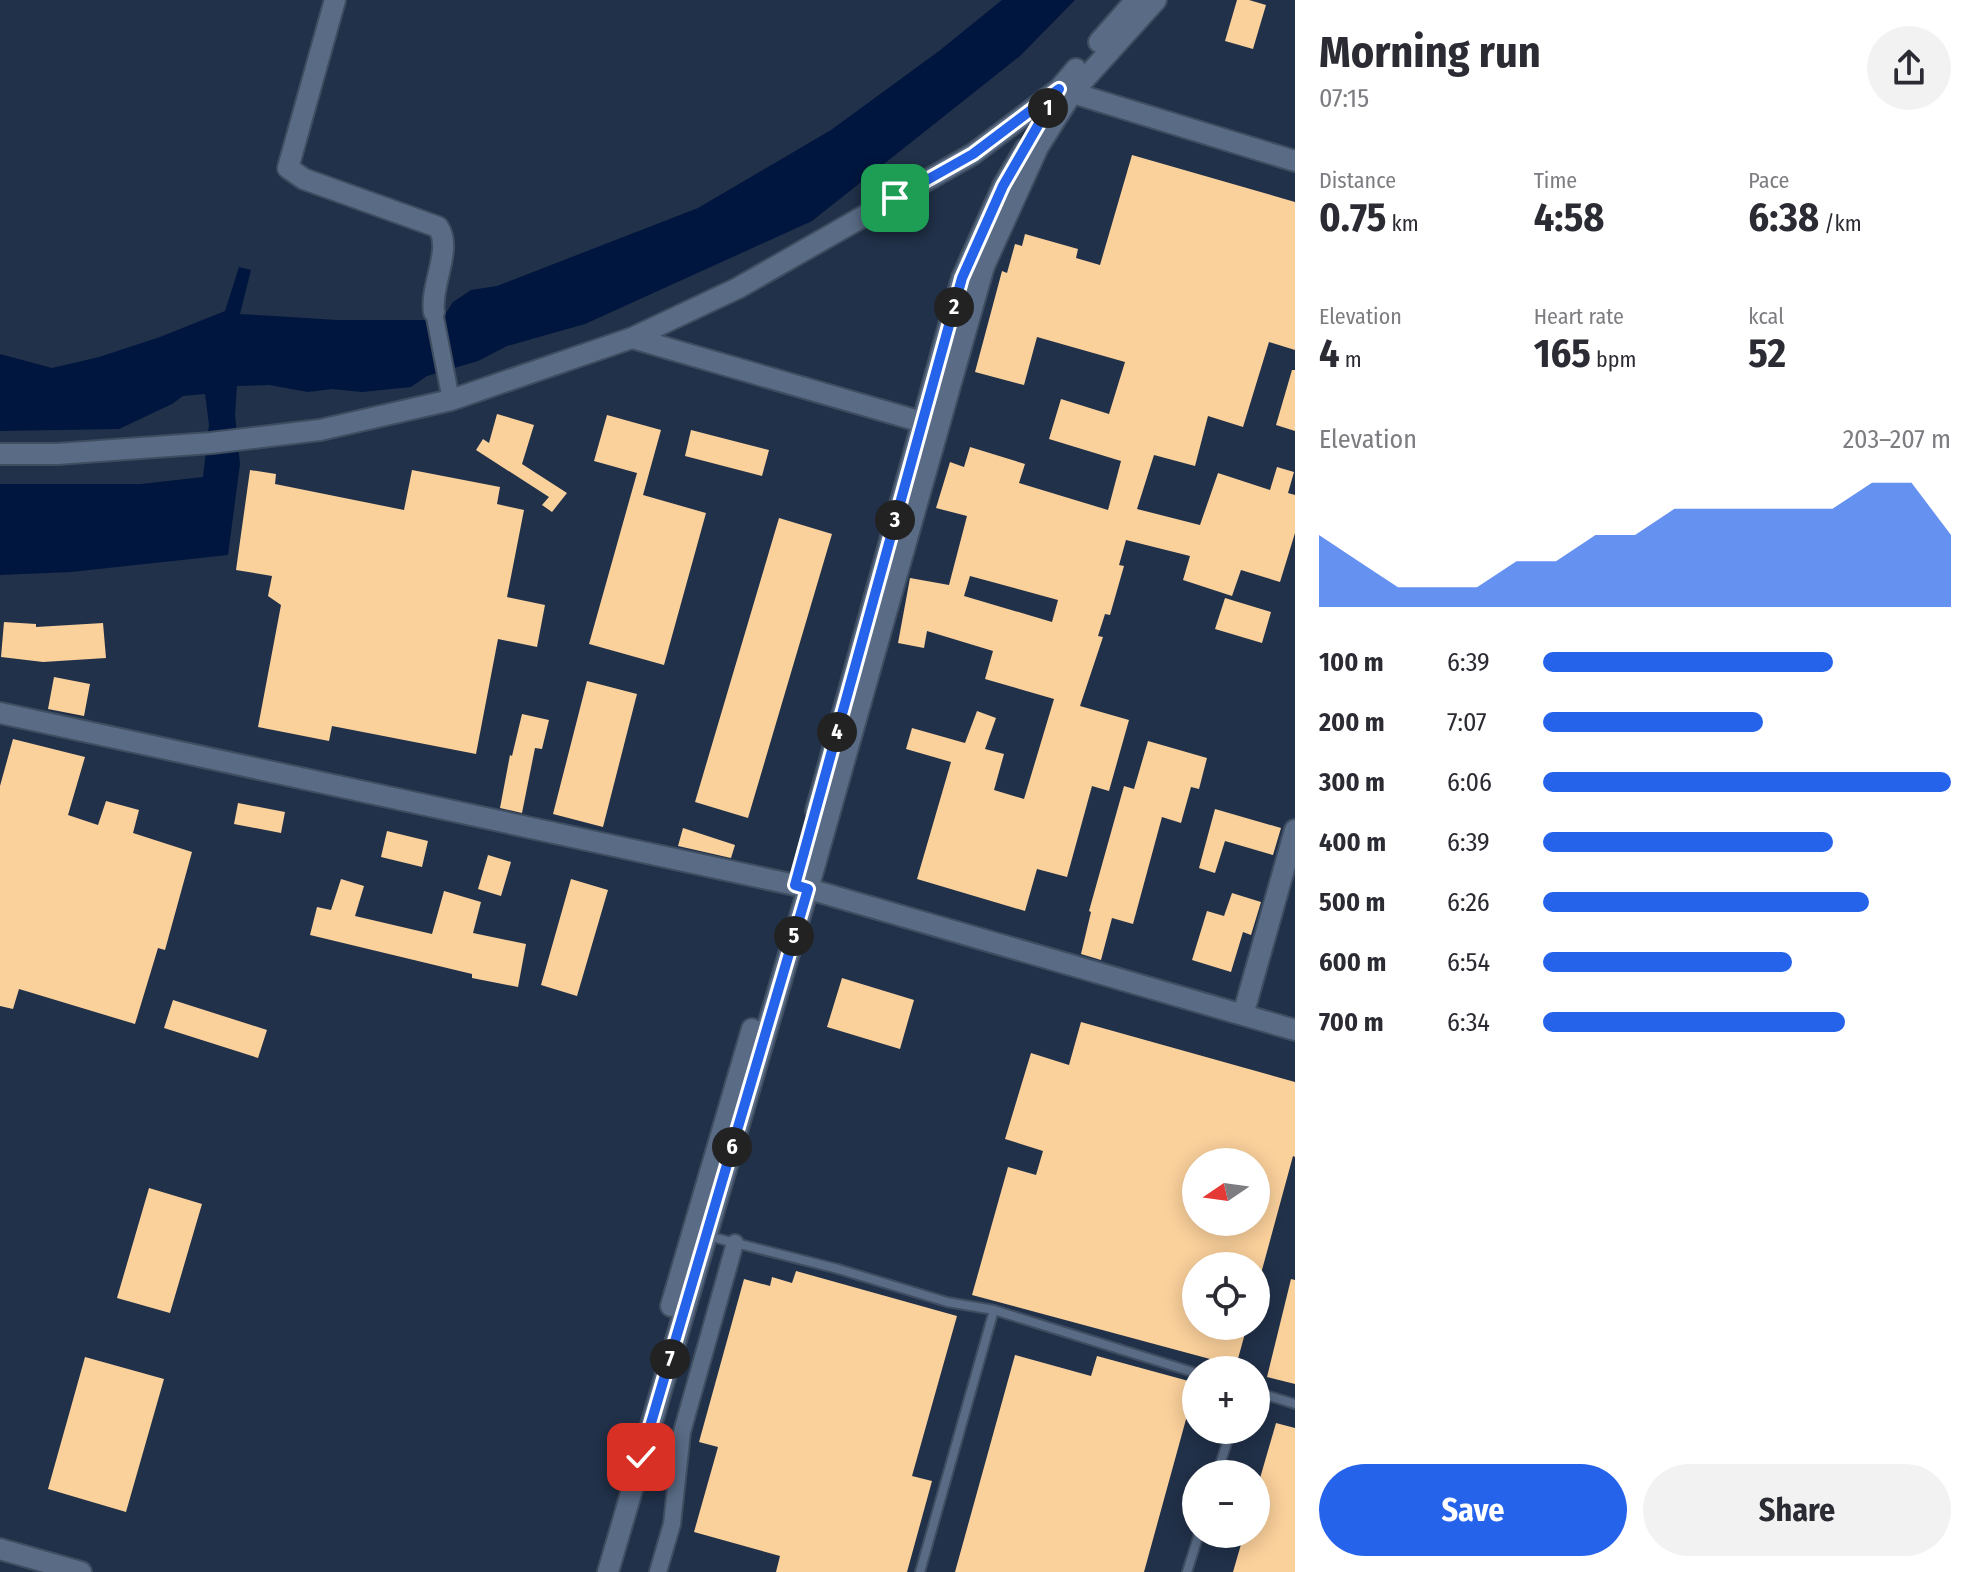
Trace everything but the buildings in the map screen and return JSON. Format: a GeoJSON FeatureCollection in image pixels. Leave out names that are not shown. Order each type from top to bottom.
{"type":"FeatureCollection","features":[{"type":"Feature","properties":{"kind":"street"},"geometry":{"type":"LineString","coordinates":[[335,0],[288,168],[304,179],[438,227],[443,234],[444,249],[432,298],[451,400]]}},
{"type":"Feature","properties":{"kind":"street"},"geometry":{"type":"LineString","coordinates":[[802,887],[962,278],[1003,186],[1065,91],[1136,0]]}},
{"type":"Feature","properties":{"kind":"street"},"geometry":{"type":"LineString","coordinates":[[0,454],[57,454],[211,443],[320,430],[451,400],[632,338],[738,288],[973,154],[1065,91],[1156,0]]}},
{"type":"Feature","properties":{"kind":"street"},"geometry":{"type":"LineString","coordinates":[[1065,91],[1295,161]]}},
{"type":"Feature","properties":{"kind":"street"},"geometry":{"type":"LineString","coordinates":[[598,1572],[984,266],[1065,91]]}},
{"type":"Feature","properties":{"kind":"street"},"geometry":{"type":"LineString","coordinates":[[632,338],[922,422]]}},
{"type":"Feature","properties":{"kind":"street"},"geometry":{"type":"LineString","coordinates":[[0,713],[802,887],[1295,1030]]}},
{"type":"Feature","properties":{"kind":"street"},"geometry":{"type":"LineString","coordinates":[[1243,1015],[1295,830]]}},
{"type":"Feature","properties":{"kind":"street"},"geometry":{"type":"LineString","coordinates":[[608,1572],[699,1233]]}},
{"type":"Feature","properties":{"kind":"street"},"geometry":{"type":"LineString","coordinates":[[658,1572],[672,1524],[682,1432],[735,1243]]}},
{"type":"Feature","properties":{"kind":"street"},"geometry":{"type":"LineString","coordinates":[[0,1549],[81,1572]]}},
{"type":"Feature","properties":{"kind":"lane"},"geometry":{"type":"LineString","coordinates":[[699,1233],[838,1269],[947,1302],[994,1310],[1182,1369]]}},
{"type":"Feature","properties":{"kind":"lane"},"geometry":{"type":"LineString","coordinates":[[920,1572],[994,1310]]}},
{"type":"Feature","properties":{"kind":"lane"},"geometry":{"type":"LineString","coordinates":[[1270,1396],[1295,1404]]}},
{"type":"Feature","properties":{"kind":"lane"},"geometry":{"type":"LineString","coordinates":[[1187,1572],[1195,1548]]}},
{"type":"Feature","properties":{"kind":"water"},"geometry":{"type":"Polygon","coordinates":[[[1002,0],[1075,0],[1020,56],[812,221],[585,324],[507,346],[478,361],[427,376],[411,387],[362,392],[332,389],[308,392],[269,385],[237,386],[235,415],[240,464],[228,555],[71,572],[0,575],[0,484],[141,484],[203,477],[209,425],[205,394],[183,396],[119,429],[0,431],[0,354],[52,368],[160,337],[225,311],[239,267],[251,270],[240,314],[337,320],[428,320],[444,316],[453,302],[471,290],[497,286],[698,208],[831,130],[939,51],[1002,0]]]}},
{"type":"Feature","properties":{"kind":"route"},"geometry":{"type":"LineString","coordinates":[[641,1457],[808,889],[795,885],[962,278],[1003,186],[1059,89],[973,154],[895,198]]}}]}
